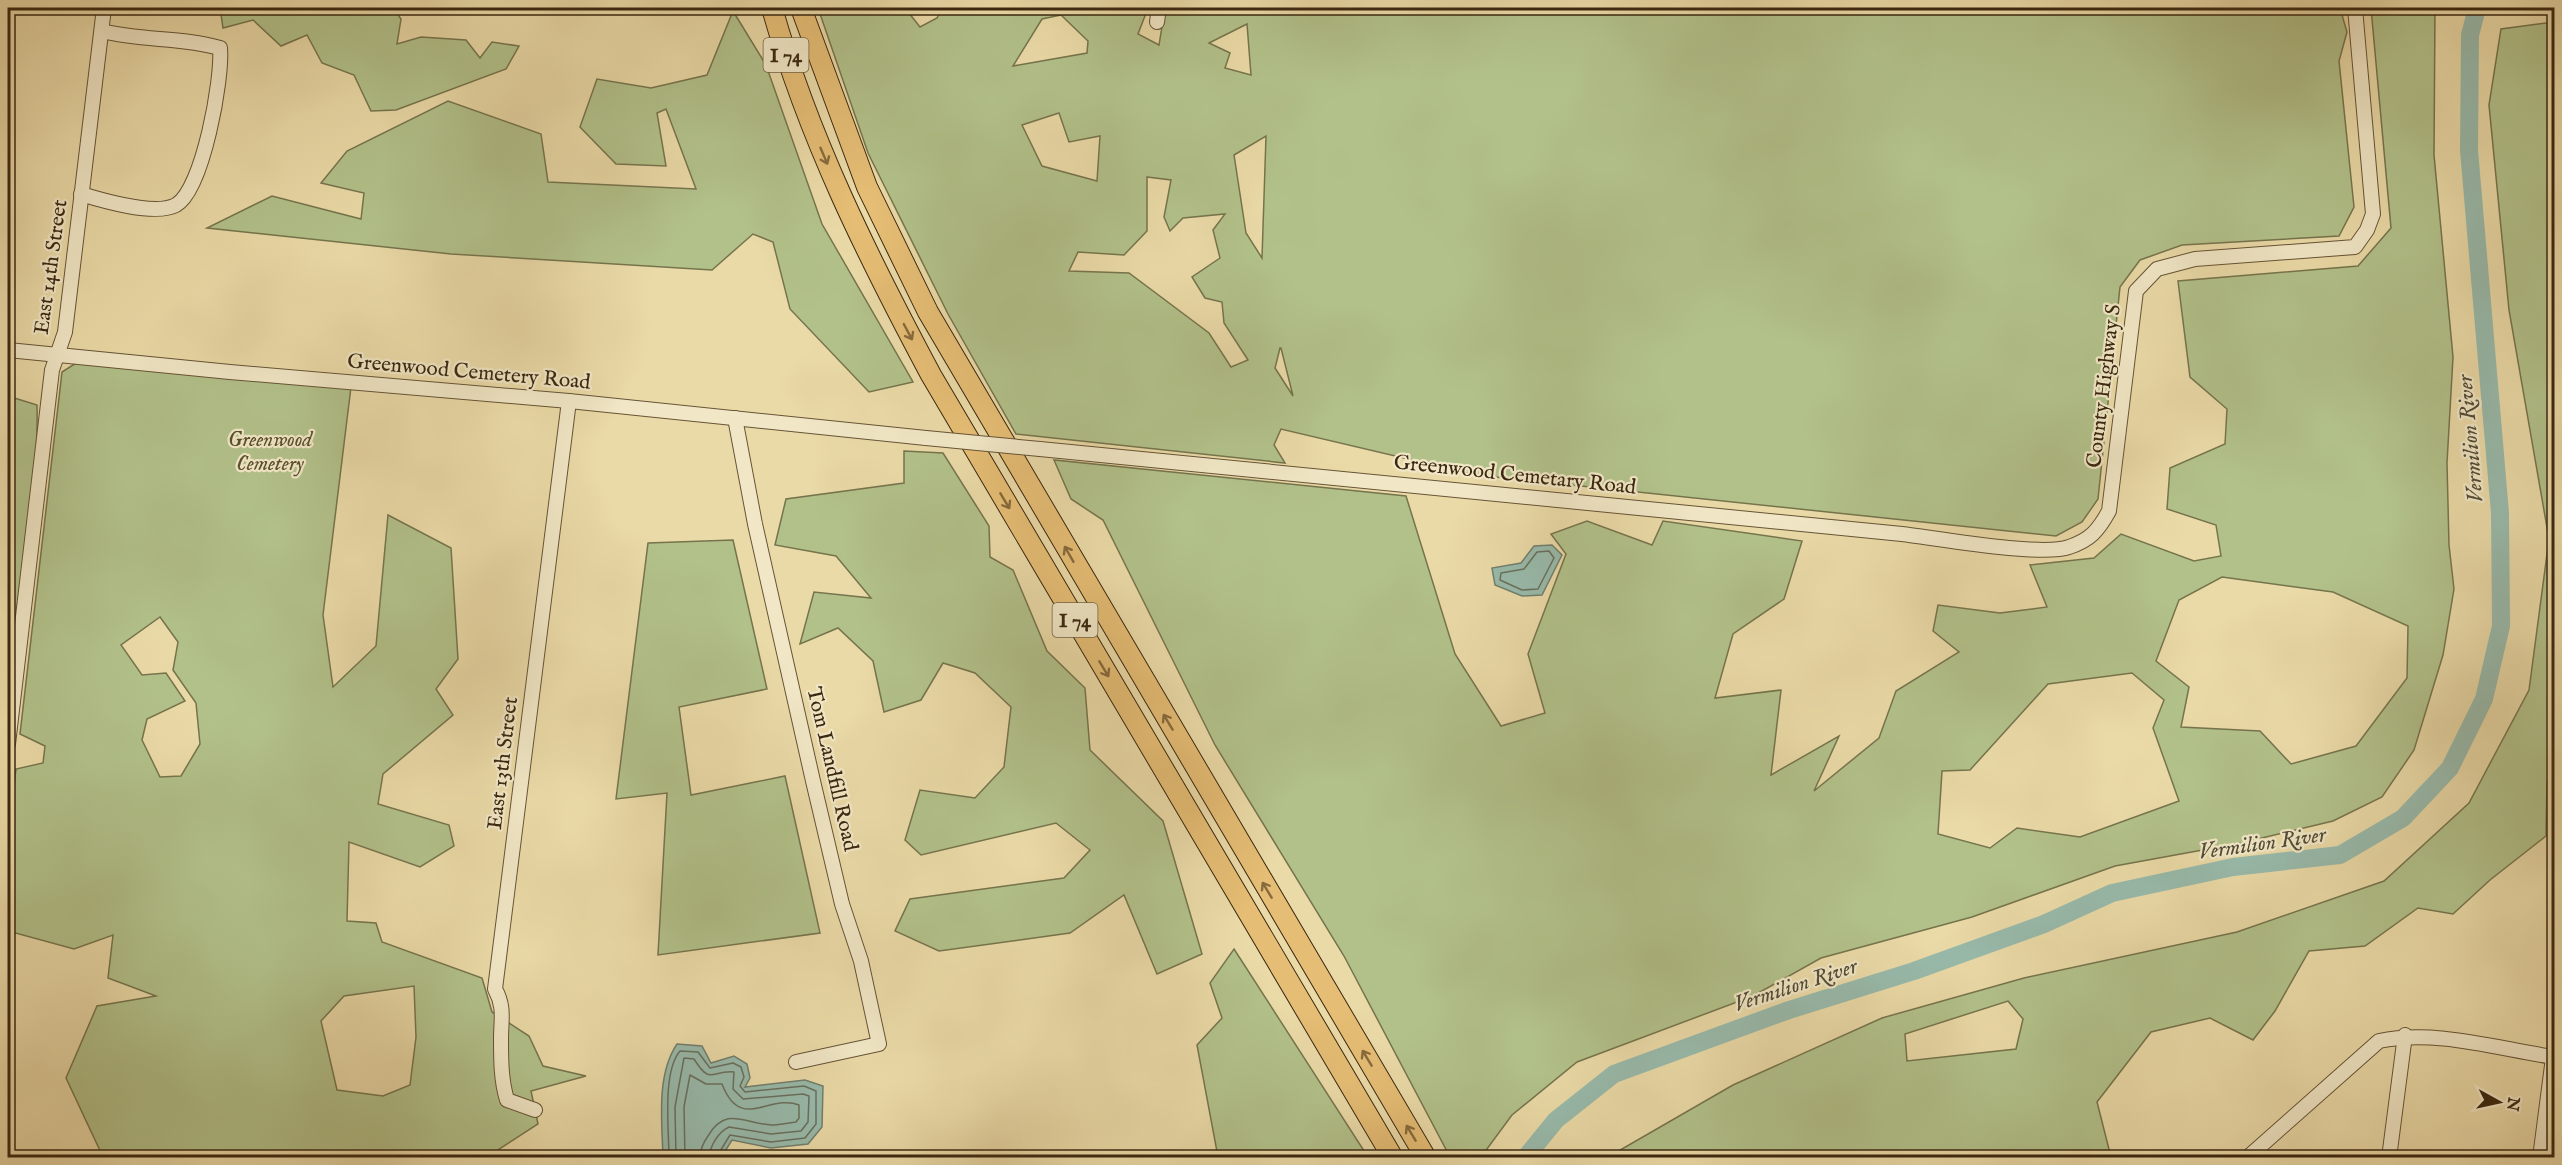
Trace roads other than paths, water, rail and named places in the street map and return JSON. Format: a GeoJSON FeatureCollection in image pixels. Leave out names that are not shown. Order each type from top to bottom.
{"type":"FeatureCollection","features":[{"type":"Feature","properties":{"kind":"highway","name":"I 74"},"geometry":{"type":"LineString","coordinates":[[772,8],[822,151],[872,265],[931,375],[1393,1158]]}},
{"type":"Feature","properties":{"kind":"highway","name":"I 74"},"geometry":{"type":"LineString","coordinates":[[801,8],[867,187],[928,312],[1426,1158]]}},
{"type":"Feature","properties":{"kind":"street","name":"East 14th Street"},"geometry":{"type":"LineString","coordinates":[[8,744],[51,378],[65,332],[104,8]]}},
{"type":"Feature","properties":{"kind":"street"},"geometry":{"type":"LineString","coordinates":[[1157,22],[1159,8]]}},
{"type":"Feature","properties":{"kind":"street","name":"County Highway S"},"geometry":{"type":"LineString","coordinates":[[2096,533],[2109,512],[2136,291],[2157,269],[2195,259],[2355,247],[2367,230],[2373,214],[2355,8]]}},
{"type":"Feature","properties":{"kind":"street"},"geometry":{"type":"LineString","coordinates":[[81,194],[149,208],[167,208],[185,198],[206,147],[222,62],[220,48],[204,44],[136,39],[102,31]]}},
{"type":"Feature","properties":{"kind":"street","name":"Greenwood Cemetery Road"},"geometry":{"type":"LineString","coordinates":[[8,350],[569,400],[926,438]]}},
{"type":"Feature","properties":{"kind":"street","name":"East 13th Street"},"geometry":{"type":"LineString","coordinates":[[535,1110],[507,1100],[502,1082],[501,1035],[504,1016],[495,988],[569,400]]}},
{"type":"Feature","properties":{"kind":"street","name":"Tom Landfill Road"},"geometry":{"type":"LineString","coordinates":[[735,418],[755,524],[813,781],[842,904],[861,961],[879,1044],[796,1062]]}},
{"type":"Feature","properties":{"kind":"street","name":"Greenwood Cemetary Road"},"geometry":{"type":"LineString","coordinates":[[926,438],[1878,531],[2031,549],[2067,548],[2096,533]]}},
{"type":"Feature","properties":{"kind":"street"},"geometry":{"type":"LineString","coordinates":[[2389,1158],[2405,1035]]}},
{"type":"Feature","properties":{"kind":"street"},"geometry":{"type":"LineString","coordinates":[[2247,1158],[2379,1041],[2405,1035],[2554,1054],[2540,1158]]}},
{"type":"Feature","properties":{"kind":"water"},"geometry":{"type":"Polygon","coordinates":[[[1552,545],[1562,555],[1542,595],[1522,596],[1495,585],[1492,568],[1521,563],[1534,546],[1552,545]]]}},
{"type":"Feature","properties":{"kind":"water"},"geometry":{"type":"Polygon","coordinates":[[[677,1044],[702,1046],[711,1063],[734,1056],[747,1064],[750,1078],[745,1087],[805,1080],[823,1086],[822,1127],[808,1144],[771,1148],[732,1140],[722,1156],[663,1157],[661,1114],[663,1084],[670,1056],[677,1044]]]}},
{"type":"Feature","properties":{"kind":"waterway","name":"Vermilion River"},"geometry":{"type":"LineString","coordinates":[[1525,1158],[1556,1120],[1614,1074],[1789,1010],[1914,971],[2044,924],[2112,893],[2233,867],[2340,855],[2403,818],[2450,768],[2484,699],[2501,626],[2500,513],[2469,150],[2470,35],[2477,8]]}},
{"type":"Feature","properties":{"kind":"park label","name":"Greenwood Cemetery"},"geometry":{"type":"Point","coordinates":[270,451]}}]}
